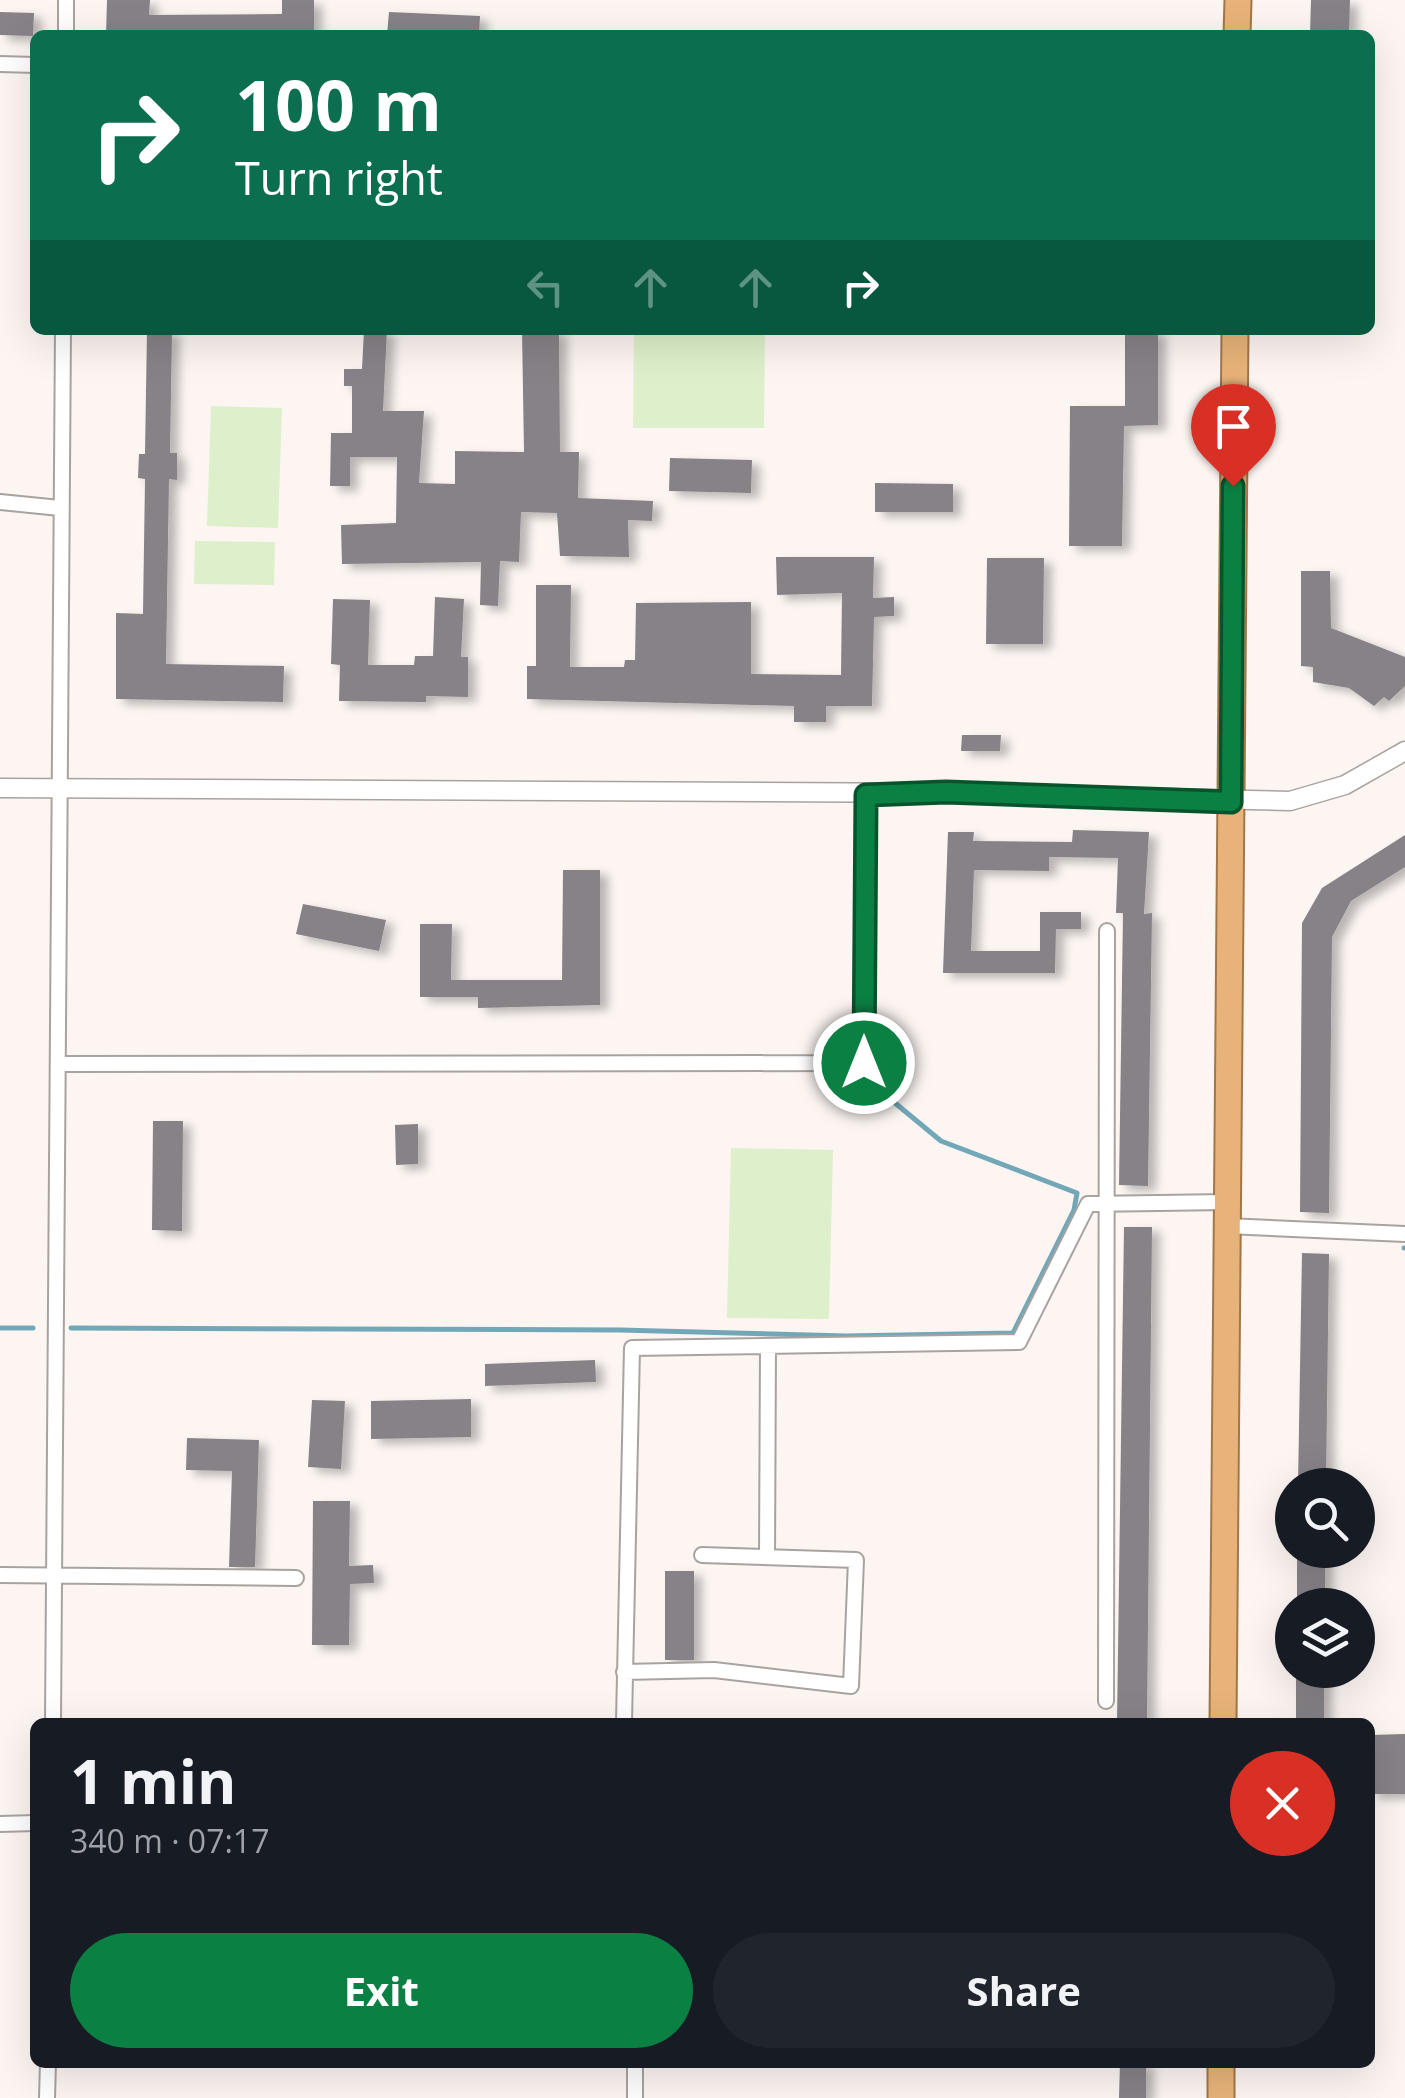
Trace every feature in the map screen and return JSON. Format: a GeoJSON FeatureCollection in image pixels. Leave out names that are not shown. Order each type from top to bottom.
{"type":"FeatureCollection","features":[{"type":"Feature","properties":{"kind":"highway"},"geometry":{"type":"LineString","coordinates":[[1237,30],[1238,0]]}},
{"type":"Feature","properties":{"kind":"highway"},"geometry":{"type":"LineString","coordinates":[[1223,1718],[1234,335]]}},
{"type":"Feature","properties":{"kind":"highway"},"geometry":{"type":"LineString","coordinates":[[1220,2098],[1221,2068]]}},
{"type":"Feature","properties":{"kind":"street"},"geometry":{"type":"LineString","coordinates":[[66,0],[66,30]]}},
{"type":"Feature","properties":{"kind":"street"},"geometry":{"type":"LineString","coordinates":[[0,64],[30,65]]}},
{"type":"Feature","properties":{"kind":"street"},"geometry":{"type":"LineString","coordinates":[[53,1718],[62,335]]}},
{"type":"Feature","properties":{"kind":"street"},"geometry":{"type":"LineString","coordinates":[[0,502],[60,508]]}},
{"type":"Feature","properties":{"kind":"street"},"geometry":{"type":"LineString","coordinates":[[0,788],[308,787],[866,795],[946,792],[1290,801],[1327,793],[1405,751]]}},
{"type":"Feature","properties":{"kind":"street"},"geometry":{"type":"LineString","coordinates":[[59,1064],[864,1063],[866,795]]}},
{"type":"Feature","properties":{"kind":"street"},"geometry":{"type":"LineString","coordinates":[[1106,1701],[1107,931]]}},
{"type":"Feature","properties":{"kind":"street"},"geometry":{"type":"LineString","coordinates":[[624,1718],[632,1348],[1019,1342],[1088,1204],[1226,1214],[1405,1234]]}},
{"type":"Feature","properties":{"kind":"street"},"geometry":{"type":"LineString","coordinates":[[767,1557],[768,1346]]}},
{"type":"Feature","properties":{"kind":"street"},"geometry":{"type":"LineString","coordinates":[[624,1672],[714,1670],[851,1686],[856,1560],[702,1555]]}},
{"type":"Feature","properties":{"kind":"street"},"geometry":{"type":"LineString","coordinates":[[0,1575],[296,1578]]}},
{"type":"Feature","properties":{"kind":"street"},"geometry":{"type":"LineString","coordinates":[[0,1824],[30,1823]]}},
{"type":"Feature","properties":{"kind":"street"},"geometry":{"type":"LineString","coordinates":[[47,2098],[48,2068]]}},
{"type":"Feature","properties":{"kind":"street"},"geometry":{"type":"LineString","coordinates":[[635,2068],[635,2098]]}},
{"type":"Feature","properties":{"kind":"green space"},"geometry":{"type":"Polygon","coordinates":[[[634,335],[765,335],[764,428],[633,428],[634,335]]]}},
{"type":"Feature","properties":{"kind":"green space"},"geometry":{"type":"Polygon","coordinates":[[[211,406],[282,408],[278,528],[207,526],[211,406]]]}},
{"type":"Feature","properties":{"kind":"green space"},"geometry":{"type":"Polygon","coordinates":[[[195,541],[275,542],[274,585],[194,584],[195,541]]]}},
{"type":"Feature","properties":{"kind":"green space"},"geometry":{"type":"Polygon","coordinates":[[[731,1148],[833,1150],[829,1319],[727,1318],[731,1148]]]}},
{"type":"Feature","properties":{"kind":"building"},"geometry":{"type":"Polygon","coordinates":[[[107,0],[150,0],[149,15],[282,14],[282,0],[314,0],[314,30],[106,30],[107,0]]]}},
{"type":"Feature","properties":{"kind":"building"},"geometry":{"type":"Polygon","coordinates":[[[1311,0],[1350,0],[1349,30],[1310,30],[1311,0]]]}},
{"type":"Feature","properties":{"kind":"building"},"geometry":{"type":"Polygon","coordinates":[[[0,12],[34,13],[30,36],[0,35],[0,12]]]}},
{"type":"Feature","properties":{"kind":"building"},"geometry":{"type":"Polygon","coordinates":[[[389,12],[480,16],[479,30],[387,30],[389,12]]]}},
{"type":"Feature","properties":{"kind":"building"},"geometry":{"type":"Polygon","coordinates":[[[147,335],[172,335],[170,453],[177,453],[177,480],[169,479],[166,664],[284,666],[283,702],[116,699],[116,613],[143,614],[145,479],[138,478],[139,454],[145,454],[147,335]]]}},
{"type":"Feature","properties":{"kind":"building"},"geometry":{"type":"Polygon","coordinates":[[[364,335],[387,335],[383,411],[424,411],[419,483],[455,484],[455,451],[524,452],[522,335],[559,335],[560,452],[579,452],[578,498],[653,501],[652,521],[628,520],[629,557],[560,556],[557,513],[521,512],[519,562],[500,561],[498,606],[480,605],[481,562],[342,564],[341,525],[396,523],[397,457],[350,457],[350,486],[330,486],[331,433],[352,433],[352,386],[344,386],[344,369],[362,369],[364,335]]]}},
{"type":"Feature","properties":{"kind":"building"},"geometry":{"type":"Polygon","coordinates":[[[1125,335],[1158,335],[1158,425],[1124,426],[1122,546],[1069,546],[1070,406],[1125,406],[1125,335]]]}},
{"type":"Feature","properties":{"kind":"building"},"geometry":{"type":"Polygon","coordinates":[[[670,458],[752,460],[751,493],[669,491],[670,458]]]}},
{"type":"Feature","properties":{"kind":"building"},"geometry":{"type":"Polygon","coordinates":[[[875,483],[953,484],[953,512],[875,512],[875,483]]]}},
{"type":"Feature","properties":{"kind":"building"},"geometry":{"type":"Polygon","coordinates":[[[776,557],[874,557],[873,598],[894,597],[894,616],[874,617],[872,706],[826,706],[826,722],[794,722],[794,706],[527,699],[527,666],[536,666],[536,585],[571,585],[570,667],[624,667],[625,660],[635,660],[636,603],[751,602],[751,674],[841,675],[842,593],[777,595],[776,557]]]}},
{"type":"Feature","properties":{"kind":"building"},"geometry":{"type":"Polygon","coordinates":[[[987,558],[1044,558],[1043,644],[986,644],[987,558]]]}},
{"type":"Feature","properties":{"kind":"building"},"geometry":{"type":"Polygon","coordinates":[[[1301,571],[1330,571],[1331,628],[1405,657],[1405,686],[1389,701],[1384,697],[1374,706],[1349,688],[1313,682],[1313,667],[1301,666],[1301,571]]]}},
{"type":"Feature","properties":{"kind":"building"},"geometry":{"type":"Polygon","coordinates":[[[435,597],[464,599],[461,657],[468,657],[468,697],[426,696],[426,702],[339,701],[340,665],[331,664],[333,599],[370,600],[368,665],[414,665],[415,656],[433,656],[435,597]]]}},
{"type":"Feature","properties":{"kind":"building"},"geometry":{"type":"Polygon","coordinates":[[[962,735],[1001,735],[1000,751],[961,751],[962,735]]]}},
{"type":"Feature","properties":{"kind":"building"},"geometry":{"type":"Polygon","coordinates":[[[1073,830],[1149,832],[1144,914],[1152,913],[1148,1186],[1119,1185],[1123,913],[1116,913],[1118,858],[1049,857],[1049,871],[974,870],[971,951],[1040,951],[1040,912],[1081,912],[1081,929],[1056,929],[1055,973],[943,973],[948,832],[974,832],[973,841],[1072,842],[1073,830]]]}},
{"type":"Feature","properties":{"kind":"building"},"geometry":{"type":"Polygon","coordinates":[[[1405,835],[1405,867],[1351,901],[1332,937],[1329,1213],[1300,1212],[1302,923],[1322,888],[1405,835]]]}},
{"type":"Feature","properties":{"kind":"building"},"geometry":{"type":"Polygon","coordinates":[[[563,870],[600,870],[600,1005],[478,1008],[478,997],[420,997],[420,924],[452,924],[451,980],[562,980],[563,870]]]}},
{"type":"Feature","properties":{"kind":"building"},"geometry":{"type":"Polygon","coordinates":[[[303,904],[386,920],[379,951],[296,934],[303,904]]]}},
{"type":"Feature","properties":{"kind":"building"},"geometry":{"type":"Polygon","coordinates":[[[153,1121],[183,1121],[182,1231],[152,1230],[153,1121]]]}},
{"type":"Feature","properties":{"kind":"building"},"geometry":{"type":"Polygon","coordinates":[[[418,1124],[418,1164],[396,1165],[395,1125],[418,1124]]]}},
{"type":"Feature","properties":{"kind":"building"},"geometry":{"type":"Polygon","coordinates":[[[1124,1227],[1152,1227],[1147,1718],[1117,1718],[1124,1227]]]}},
{"type":"Feature","properties":{"kind":"building"},"geometry":{"type":"Polygon","coordinates":[[[1302,1253],[1329,1254],[1326,1468],[1298,1468],[1302,1253]]]}},
{"type":"Feature","properties":{"kind":"building"},"geometry":{"type":"Polygon","coordinates":[[[595,1360],[596,1382],[485,1386],[485,1364],[595,1360]]]}},
{"type":"Feature","properties":{"kind":"building"},"geometry":{"type":"Polygon","coordinates":[[[471,1399],[471,1437],[371,1439],[371,1401],[471,1399]]]}},
{"type":"Feature","properties":{"kind":"building"},"geometry":{"type":"Polygon","coordinates":[[[312,1400],[345,1401],[341,1469],[308,1467],[312,1400]]]}},
{"type":"Feature","properties":{"kind":"building"},"geometry":{"type":"Polygon","coordinates":[[[187,1438],[259,1440],[255,1567],[229,1567],[232,1471],[186,1470],[187,1438]]]}},
{"type":"Feature","properties":{"kind":"building"},"geometry":{"type":"Polygon","coordinates":[[[313,1501],[350,1501],[349,1566],[373,1565],[374,1583],[350,1584],[349,1645],[312,1645],[313,1501]]]}},
{"type":"Feature","properties":{"kind":"building"},"geometry":{"type":"Polygon","coordinates":[[[1297,1568],[1325,1568],[1325,1588],[1297,1588],[1297,1568]]]}},
{"type":"Feature","properties":{"kind":"building"},"geometry":{"type":"Polygon","coordinates":[[[665,1571],[694,1571],[694,1660],[665,1660],[665,1571]]]}},
{"type":"Feature","properties":{"kind":"building"},"geometry":{"type":"Polygon","coordinates":[[[1296,1688],[1324,1688],[1324,1718],[1296,1718],[1296,1688]]]}},
{"type":"Feature","properties":{"kind":"building"},"geometry":{"type":"Polygon","coordinates":[[[1405,1734],[1405,1794],[1375,1794],[1375,1735],[1405,1734]]]}},
{"type":"Feature","properties":{"kind":"building"},"geometry":{"type":"Polygon","coordinates":[[[1120,2068],[1146,2068],[1146,2098],[1119,2098],[1120,2068]]]}},
{"type":"Feature","properties":{"kind":"waterway"},"geometry":{"type":"LineString","coordinates":[[71,1328],[620,1330],[846,1336],[1013,1333],[1074,1210],[1077,1193],[941,1141],[866,1079]]}},
{"type":"Feature","properties":{"kind":"waterway"},"geometry":{"type":"LineString","coordinates":[[0,1328],[33,1328]]}},
{"type":"Feature","properties":{"kind":"route"},"geometry":{"type":"LineString","coordinates":[[864,1063],[866,795],[946,792],[1231,802],[1233,486]]}}]}
